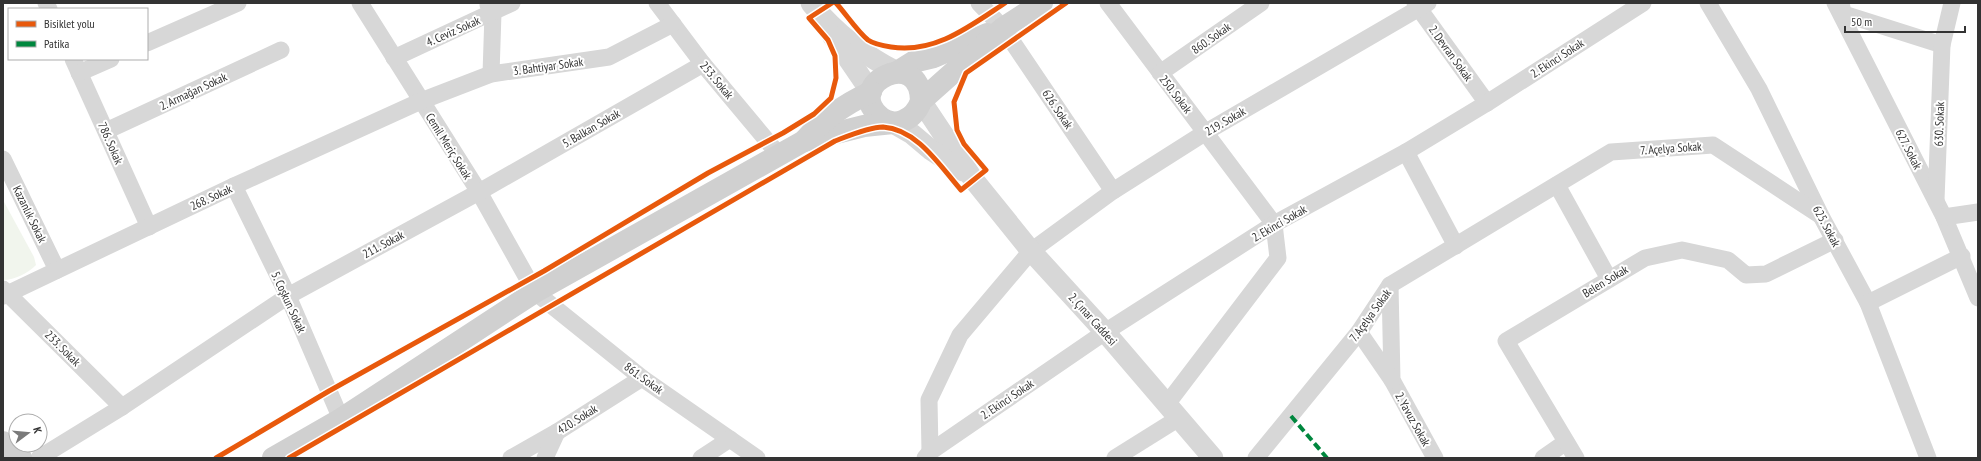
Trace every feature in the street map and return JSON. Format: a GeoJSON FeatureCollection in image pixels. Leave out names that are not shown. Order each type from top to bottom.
{"type":"FeatureCollection","features":[{"type":"Feature","properties":{"kind":"main road"},"geometry":{"type":"LineString","coordinates":[[273,458],[341,418],[535,292],[804,141],[864,126],[908,120],[918,108],[921,101],[1003,28],[1042,3]]}},
{"type":"Feature","properties":{"kind":"main road"},"geometry":{"type":"LineString","coordinates":[[893,123],[878,115],[872,104],[871,92],[878,79],[884,75],[897,72],[913,62],[934,57],[1003,28]]}},
{"type":"Feature","properties":{"kind":"main road"},"geometry":{"type":"LineString","coordinates":[[897,72],[909,76],[918,85],[921,101]]}},
{"type":"Feature","properties":{"kind":"main road"},"geometry":{"type":"LineString","coordinates":[[804,141],[819,124],[851,101],[871,92]]}},
{"type":"Feature","properties":{"kind":"main road"},"geometry":{"type":"LineString","coordinates":[[3,442],[21,458]]}},
{"type":"Feature","properties":{"kind":"street"},"geometry":{"type":"LineString","coordinates":[[148,43],[238,3]]}},
{"type":"Feature","properties":{"kind":"street","name":"Cemil Meriç Sokak"},"geometry":{"type":"LineString","coordinates":[[360,3],[479,192],[535,292]]}},
{"type":"Feature","properties":{"kind":"street","name":"4. Ceviz Sokak"},"geometry":{"type":"LineString","coordinates":[[394,58],[490,8],[512,3]]}},
{"type":"Feature","properties":{"kind":"street","name":"253. Sokak"},"geometry":{"type":"LineString","coordinates":[[657,3],[703,64],[779,155]]}},
{"type":"Feature","properties":{"kind":"street","name":"626. Sokak"},"geometry":{"type":"LineString","coordinates":[[979,3],[1003,28],[1114,191]]}},
{"type":"Feature","properties":{"kind":"street","name":"250. Sokak"},"geometry":{"type":"LineString","coordinates":[[1108,3],[1274,224]]}},
{"type":"Feature","properties":{"kind":"street","name":"860. Sokak"},"geometry":{"type":"LineString","coordinates":[[1160,73],[1261,3]]}},
{"type":"Feature","properties":{"kind":"street","name":"2. Ekinci Sokak"},"geometry":{"type":"LineString","coordinates":[[927,455],[1105,332],[1274,224],[1406,152],[1487,103],[1643,3]]}},
{"type":"Feature","properties":{"kind":"street","name":"625. Sokak"},"geometry":{"type":"LineString","coordinates":[[1708,3],[1759,89],[1821,216],[1868,303],[1928,458]]}},
{"type":"Feature","properties":{"kind":"street","name":"630. Sokak"},"geometry":{"type":"LineString","coordinates":[[1936,203],[1942,45],[1952,3]]}},
{"type":"Feature","properties":{"kind":"street","name":"2. Devran Sokak"},"geometry":{"type":"LineString","coordinates":[[1421,5],[1487,103]]}},
{"type":"Feature","properties":{"kind":"street","name":"219. Sokak"},"geometry":{"type":"LineString","coordinates":[[927,455],[929,400],[960,335],[1031,251],[1114,191],[1206,132],[1421,5]]}},
{"type":"Feature","properties":{"kind":"street"},"geometry":{"type":"LineString","coordinates":[[1840,6],[1942,45]]}},
{"type":"Feature","properties":{"kind":"street","name":"627. Sokak"},"geometry":{"type":"LineString","coordinates":[[1840,6],[1944,217],[1962,256],[1978,298]]}},
{"type":"Feature","properties":{"kind":"street"},"geometry":{"type":"LineString","coordinates":[[490,8],[491,74]]}},
{"type":"Feature","properties":{"kind":"street"},"geometry":{"type":"LineString","coordinates":[[815,8],[857,47],[877,62],[897,72]]}},
{"type":"Feature","properties":{"kind":"street"},"geometry":{"type":"LineString","coordinates":[[815,8],[858,76],[871,92]]}},
{"type":"Feature","properties":{"kind":"street","name":"3. Bahtiyar Sokak"},"geometry":{"type":"LineString","coordinates":[[421,101],[491,74],[609,57],[673,24]]}},
{"type":"Feature","properties":{"kind":"street","name":"2. Armağan Sokak"},"geometry":{"type":"LineString","coordinates":[[106,131],[281,50]]}},
{"type":"Feature","properties":{"kind":"street"},"geometry":{"type":"LineString","coordinates":[[76,66],[106,60]]}},
{"type":"Feature","properties":{"kind":"street","name":"5. Balkan Sokak"},"geometry":{"type":"LineString","coordinates":[[479,192],[703,64]]}},
{"type":"Feature","properties":{"kind":"street","name":"786. Sokak"},"geometry":{"type":"LineString","coordinates":[[76,66],[149,227]]}},
{"type":"Feature","properties":{"kind":"street","name":"268. Sokak"},"geometry":{"type":"LineString","coordinates":[[5,293],[421,101]]}},
{"type":"Feature","properties":{"kind":"street"},"geometry":{"type":"LineString","coordinates":[[921,101],[973,179]]}},
{"type":"Feature","properties":{"kind":"street"},"geometry":{"type":"LineString","coordinates":[[893,123],[912,134],[973,179]]}},
{"type":"Feature","properties":{"kind":"street","name":"7. Açelya Sokak"},"geometry":{"type":"LineString","coordinates":[[1256,458],[1359,332],[1390,285],[1611,152],[1713,145],[1821,216]]}},
{"type":"Feature","properties":{"kind":"street"},"geometry":{"type":"LineString","coordinates":[[1406,152],[1456,246]]}},
{"type":"Feature","properties":{"kind":"street","name":"Kazanlık Sokak"},"geometry":{"type":"LineString","coordinates":[[3,159],[57,270]]}},
{"type":"Feature","properties":{"kind":"street","name":"2. Çınar Caddesi"},"geometry":{"type":"LineString","coordinates":[[973,179],[1031,251],[1105,332],[1214,458]]}},
{"type":"Feature","properties":{"kind":"street"},"geometry":{"type":"LineString","coordinates":[[1557,185],[1609,279]]}},
{"type":"Feature","properties":{"kind":"street","name":"5. Coşkun Sokak"},"geometry":{"type":"LineString","coordinates":[[234,186],[288,296],[341,418]]}},
{"type":"Feature","properties":{"kind":"street","name":"211. Sokak"},"geometry":{"type":"LineString","coordinates":[[40,458],[122,407],[288,296],[479,192]]}},
{"type":"Feature","properties":{"kind":"street"},"geometry":{"type":"LineString","coordinates":[[1944,217],[1978,212]]}},
{"type":"Feature","properties":{"kind":"street"},"geometry":{"type":"LineString","coordinates":[[1115,458],[1173,411],[1278,258],[1274,224]]}},
{"type":"Feature","properties":{"kind":"street","name":"Belen Sokak"},"geometry":{"type":"LineString","coordinates":[[1576,458],[1506,341],[1645,258],[1682,250],[1728,260],[1746,275],[1766,274],[1835,240]]}},
{"type":"Feature","properties":{"kind":"street"},"geometry":{"type":"LineString","coordinates":[[1868,303],[1962,256]]}},
{"type":"Feature","properties":{"kind":"street","name":"2. Yavuz Sokak"},"geometry":{"type":"LineString","coordinates":[[1390,285],[1392,380]]}},
{"type":"Feature","properties":{"kind":"street","name":"861. Sokak"},"geometry":{"type":"LineString","coordinates":[[535,292],[642,378],[757,458]]}},
{"type":"Feature","properties":{"kind":"street","name":"233. Sokak"},"geometry":{"type":"LineString","coordinates":[[5,293],[122,407]]}},
{"type":"Feature","properties":{"kind":"street","name":"2. Yavuz Sokak"},"geometry":{"type":"LineString","coordinates":[[1359,332],[1392,380],[1435,458]]}},
{"type":"Feature","properties":{"kind":"street","name":"420. Sokak"},"geometry":{"type":"LineString","coordinates":[[511,458],[557,432],[642,378]]}},
{"type":"Feature","properties":{"kind":"street"},"geometry":{"type":"LineString","coordinates":[[545,458],[557,432]]}},
{"type":"Feature","properties":{"kind":"street"},"geometry":{"type":"LineString","coordinates":[[702,458],[730,439]]}},
{"type":"Feature","properties":{"kind":"street"},"geometry":{"type":"LineString","coordinates":[[1543,458],[1566,442]]}},
{"type":"Feature","properties":{"kind":"shaded area"},"geometry":{"type":"Polygon","coordinates":[[[3,200],[34,257],[36,265],[21,276],[3,280],[3,200]]]}},
{"type":"Feature","properties":{"kind":"marked path"},"geometry":{"type":"LineString","coordinates":[[1291,416],[1327,458]]}},
{"type":"Feature","properties":{"kind":"cycle path"},"geometry":{"type":"LineString","coordinates":[[216,458],[329,391],[544,271],[708,173],[783,133],[814,114],[831,98],[836,78],[835,56],[828,40],[809,18],[832,3]]}},
{"type":"Feature","properties":{"kind":"cycle path"},"geometry":{"type":"LineString","coordinates":[[836,3],[868,40],[885,46],[907,48],[937,42],[951,36],[979,21],[1005,3]]}},
{"type":"Feature","properties":{"kind":"cycle path"},"geometry":{"type":"LineString","coordinates":[[289,458],[835,141],[871,128],[883,127],[895,129],[907,134],[927,150],[961,190],[986,170],[964,144],[957,130],[954,102],[966,73],[1066,3]]}}]}
